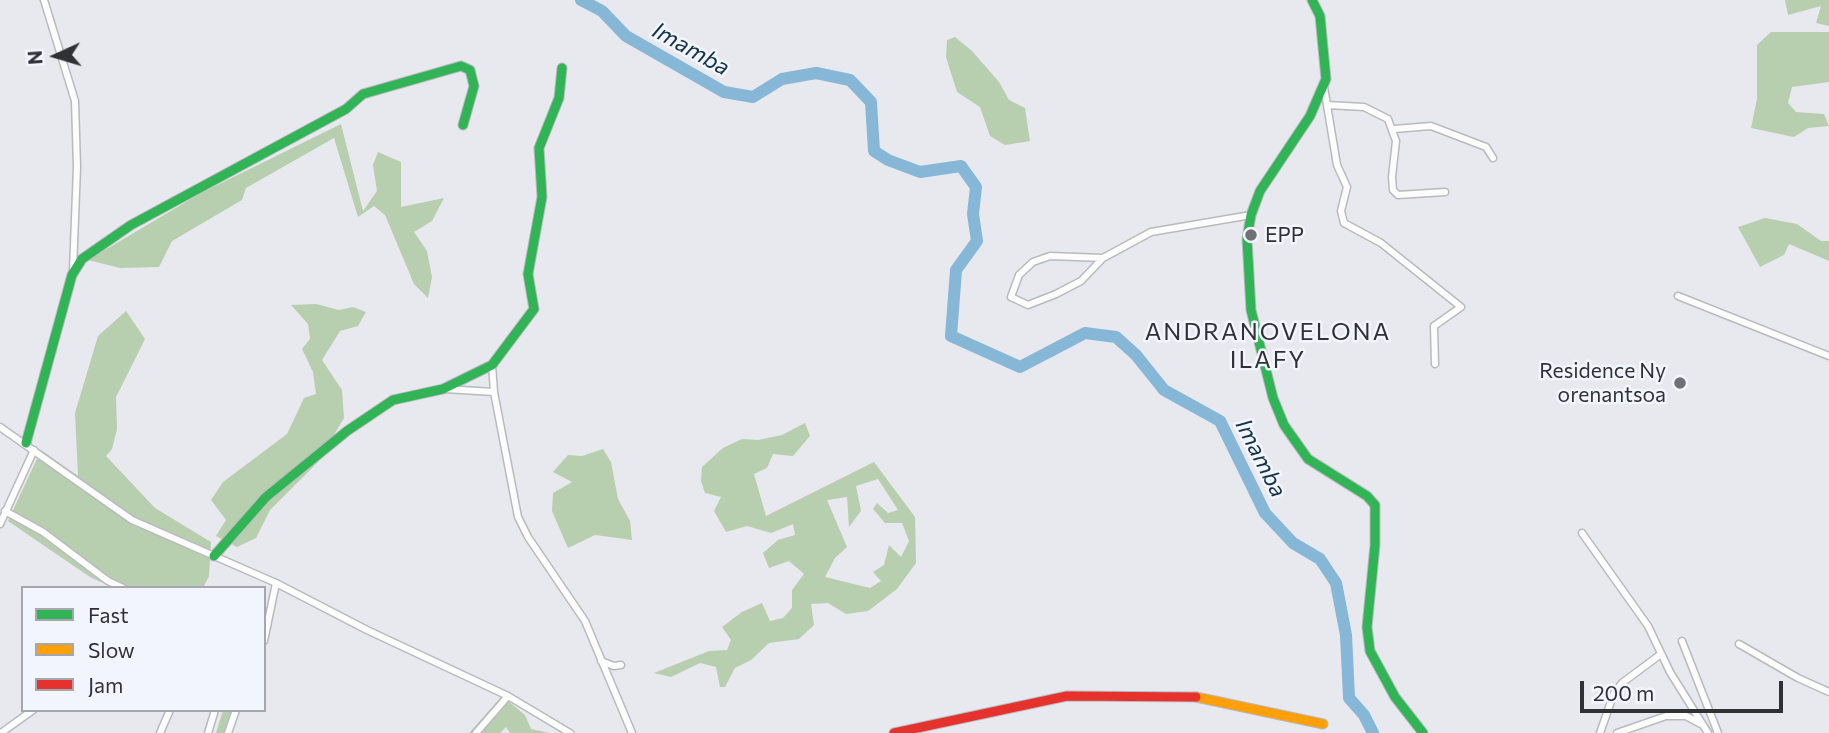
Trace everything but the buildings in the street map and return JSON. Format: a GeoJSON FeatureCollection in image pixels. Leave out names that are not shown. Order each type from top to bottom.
{"type":"FeatureCollection","features":[{"type":"Feature","properties":{"kind":"street"},"geometry":{"type":"LineString","coordinates":[[26,443],[72,275],[77,167],[75,101],[44,0]]}},
{"type":"Feature","properties":{"kind":"street"},"geometry":{"type":"LineString","coordinates":[[1312,0],[1320,16],[1326,79],[1310,116],[1260,191],[1251,215],[1247,239],[1251,310],[1273,398],[1284,425],[1308,458],[1367,496],[1375,505],[1375,545],[1367,627],[1370,651],[1395,697],[1423,733]]}},
{"type":"Feature","properties":{"kind":"street"},"geometry":{"type":"LineString","coordinates":[[72,275],[82,259],[131,225],[346,110],[363,94],[461,66],[470,70],[474,86],[463,125]]}},
{"type":"Feature","properties":{"kind":"street"},"geometry":{"type":"LineString","coordinates":[[214,556],[266,496],[347,431],[393,400],[443,389],[492,365],[534,309],[527,274],[542,198],[540,148],[559,98],[562,68]]}},
{"type":"Feature","properties":{"kind":"street"},"geometry":{"type":"LineString","coordinates":[[1323,85],[1337,165],[1347,187],[1341,211],[1344,223],[1381,243],[1461,307],[1434,326],[1435,364]]}},
{"type":"Feature","properties":{"kind":"street"},"geometry":{"type":"LineString","coordinates":[[1327,105],[1364,107],[1388,119],[1394,129],[1393,190],[1398,195],[1445,192]]}},
{"type":"Feature","properties":{"kind":"street"},"geometry":{"type":"LineString","coordinates":[[1394,129],[1432,126],[1486,147],[1493,158]]}},
{"type":"Feature","properties":{"kind":"street"},"geometry":{"type":"LineString","coordinates":[[1103,258],[1051,256],[1033,262],[1019,275],[1012,297],[1028,305],[1056,294],[1081,281],[1103,258],[1151,232],[1251,215]]}},
{"type":"Feature","properties":{"kind":"street"},"geometry":{"type":"LineString","coordinates":[[1678,296],[1829,356]]}},
{"type":"Feature","properties":{"kind":"street"},"geometry":{"type":"LineString","coordinates":[[492,365],[494,392],[518,517],[528,537],[585,621],[632,733]]}},
{"type":"Feature","properties":{"kind":"street"},"geometry":{"type":"LineString","coordinates":[[443,389],[494,392]]}},
{"type":"Feature","properties":{"kind":"street"},"geometry":{"type":"LineString","coordinates":[[0,427],[132,520],[276,583],[367,630],[508,695],[570,733]]}},
{"type":"Feature","properties":{"kind":"street"},"geometry":{"type":"LineString","coordinates":[[0,524],[34,450]]}},
{"type":"Feature","properties":{"kind":"street"},"geometry":{"type":"LineString","coordinates":[[5,511],[43,532],[108,581],[119,586]]}},
{"type":"Feature","properties":{"kind":"street"},"geometry":{"type":"LineString","coordinates":[[1581,533],[1648,626],[1661,654],[1708,733]]}},
{"type":"Feature","properties":{"kind":"street"},"geometry":{"type":"LineString","coordinates":[[266,631],[276,583]]}},
{"type":"Feature","properties":{"kind":"street"},"geometry":{"type":"LineString","coordinates":[[1682,641],[1718,733]]}},
{"type":"Feature","properties":{"kind":"street"},"geometry":{"type":"LineString","coordinates":[[1739,644],[1798,678],[1829,692]]}},
{"type":"Feature","properties":{"kind":"street"},"geometry":{"type":"LineString","coordinates":[[1600,733],[1614,693],[1622,683],[1661,654]]}},
{"type":"Feature","properties":{"kind":"street"},"geometry":{"type":"LineString","coordinates":[[601,661],[614,666],[621,664]]}},
{"type":"Feature","properties":{"kind":"street"},"geometry":{"type":"LineString","coordinates":[[475,733],[508,695]]}},
{"type":"Feature","properties":{"kind":"street"},"geometry":{"type":"LineString","coordinates":[[894,733],[1067,696],[1202,697],[1323,724]]}},
{"type":"Feature","properties":{"kind":"street"},"geometry":{"type":"LineString","coordinates":[[1,733],[30,712]]}},
{"type":"Feature","properties":{"kind":"street"},"geometry":{"type":"LineString","coordinates":[[160,733],[169,712]]}},
{"type":"Feature","properties":{"kind":"street"},"geometry":{"type":"LineString","coordinates":[[208,733],[214,712]]}},
{"type":"Feature","properties":{"kind":"street"},"geometry":{"type":"LineString","coordinates":[[228,733],[235,712]]}},
{"type":"Feature","properties":{"kind":"street"},"geometry":{"type":"LineString","coordinates":[[1617,733],[1666,716],[1686,716],[1703,725]]}},
{"type":"Feature","properties":{"kind":"green space"},"geometry":{"type":"Polygon","coordinates":[[[1785,0],[1829,0],[1829,26],[1816,23],[1821,6],[1788,15],[1785,0]]]}},
{"type":"Feature","properties":{"kind":"green space"},"geometry":{"type":"Polygon","coordinates":[[[1771,32],[1829,32],[1829,82],[1792,87],[1788,103],[1796,112],[1824,114],[1829,126],[1808,128],[1794,137],[1751,128],[1757,99],[1757,45],[1771,32]]]}},
{"type":"Feature","properties":{"kind":"green space"},"geometry":{"type":"Polygon","coordinates":[[[955,37],[972,51],[999,82],[1009,100],[1025,108],[1030,141],[1005,145],[990,136],[980,107],[957,92],[946,57],[947,40],[955,37]]]}},
{"type":"Feature","properties":{"kind":"green space"},"geometry":{"type":"Polygon","coordinates":[[[341,124],[363,211],[377,191],[373,165],[378,152],[401,162],[401,207],[444,198],[432,221],[414,232],[427,251],[432,277],[428,298],[414,284],[385,215],[374,206],[358,217],[334,138],[246,188],[242,200],[172,241],[159,267],[120,268],[88,260],[201,193],[341,124]]]}},
{"type":"Feature","properties":{"kind":"green space"},"geometry":{"type":"Polygon","coordinates":[[[1765,218],[1797,224],[1821,241],[1829,241],[1829,261],[1789,244],[1784,255],[1760,267],[1738,227],[1765,218]]]}},
{"type":"Feature","properties":{"kind":"green space"},"geometry":{"type":"Polygon","coordinates":[[[316,304],[339,310],[353,307],[366,312],[358,326],[340,331],[322,360],[342,390],[344,418],[317,463],[270,510],[256,538],[237,547],[216,536],[226,520],[211,500],[223,482],[287,434],[304,398],[316,394],[313,372],[302,349],[310,339],[308,324],[291,305],[316,304]]]}},
{"type":"Feature","properties":{"kind":"green space"},"geometry":{"type":"Polygon","coordinates":[[[126,311],[145,339],[116,397],[117,429],[112,449],[106,456],[155,508],[211,542],[209,576],[204,586],[110,586],[90,577],[8,521],[41,450],[78,476],[75,413],[98,336],[126,311]]]}},
{"type":"Feature","properties":{"kind":"green space"},"geometry":{"type":"Polygon","coordinates":[[[805,423],[810,436],[793,456],[773,454],[767,468],[754,474],[766,516],[874,462],[915,517],[916,563],[897,589],[868,611],[846,614],[828,603],[811,604],[814,625],[799,639],[769,643],[751,660],[735,668],[725,687],[720,687],[716,667],[700,663],[671,677],[654,673],[709,651],[727,650],[731,640],[722,627],[742,612],[762,603],[770,621],[783,618],[792,608],[792,590],[804,574],[789,561],[769,568],[763,553],[778,540],[795,535],[793,524],[771,533],[747,526],[726,532],[714,511],[721,497],[705,493],[701,481],[702,467],[723,448],[742,439],[758,440],[782,435],[805,423]],[[878,479],[856,486],[861,511],[849,527],[847,497],[827,500],[847,547],[835,558],[825,577],[870,588],[881,581],[873,572],[884,565],[889,545],[901,557],[909,541],[902,523],[885,523],[873,509],[877,503],[888,513],[898,510],[878,479]]]}},
{"type":"Feature","properties":{"kind":"green space"},"geometry":{"type":"Polygon","coordinates":[[[603,449],[611,462],[618,499],[630,521],[632,540],[595,535],[568,548],[552,511],[553,493],[572,482],[553,472],[568,455],[582,456],[603,449]]]}},
{"type":"Feature","properties":{"kind":"green space"},"geometry":{"type":"Polygon","coordinates":[[[502,696],[525,715],[531,729],[550,733],[510,733],[506,727],[500,733],[469,733],[502,696]]]}},
{"type":"Feature","properties":{"kind":"green space"},"geometry":{"type":"Polygon","coordinates":[[[222,712],[232,712],[224,733],[216,733],[222,712]]]}},
{"type":"Feature","properties":{"kind":"waterway","name":"Imamba"},"geometry":{"type":"LineString","coordinates":[[581,0],[602,11],[626,36],[724,92],[753,97],[782,79],[816,73],[850,80],[871,102],[874,151],[888,160],[920,172],[961,166],[976,187],[973,214],[977,241],[956,270],[951,336],[1020,367],[1085,333],[1116,337],[1136,355],[1164,390],[1220,421],[1265,513],[1293,543],[1320,559],[1336,583],[1346,635],[1349,698],[1364,715],[1373,733]]}},
{"type":"Feature","properties":{"kind":"traffic: fast"},"geometry":{"type":"LineString","coordinates":[[1312,0],[1320,16],[1326,79],[1310,116],[1260,191],[1251,215],[1247,239],[1251,310],[1273,398],[1284,425],[1308,459],[1367,496],[1375,505],[1375,545],[1367,627],[1370,651],[1395,697],[1423,733]]}},
{"type":"Feature","properties":{"kind":"traffic: fast"},"geometry":{"type":"LineString","coordinates":[[26,443],[72,275],[82,259],[131,225],[346,109],[363,94],[461,66],[470,70],[474,86],[463,125]]}},
{"type":"Feature","properties":{"kind":"traffic: fast"},"geometry":{"type":"LineString","coordinates":[[214,556],[266,497],[347,431],[393,400],[443,389],[492,365],[534,309],[528,274],[542,197],[539,148],[559,98],[562,68]]}},
{"type":"Feature","properties":{"kind":"traffic: slow"},"geometry":{"type":"LineString","coordinates":[[1196,697],[1323,724]]}},
{"type":"Feature","properties":{"kind":"traffic: jam"},"geometry":{"type":"LineString","coordinates":[[894,733],[1067,696],[1196,697]]}},
{"type":"Feature","properties":{"kind":"place","name":"EPP"},"geometry":{"type":"Point","coordinates":[1251,235]}},
{"type":"Feature","properties":{"kind":"place","name":"Residence Ny orenantsoa"},"geometry":{"type":"Point","coordinates":[1680,383]}},
{"type":"Feature","properties":{"kind":"district","name":"ANDRANOVELONA ILAFY"},"geometry":{"type":"Point","coordinates":[1268,346]}}]}
